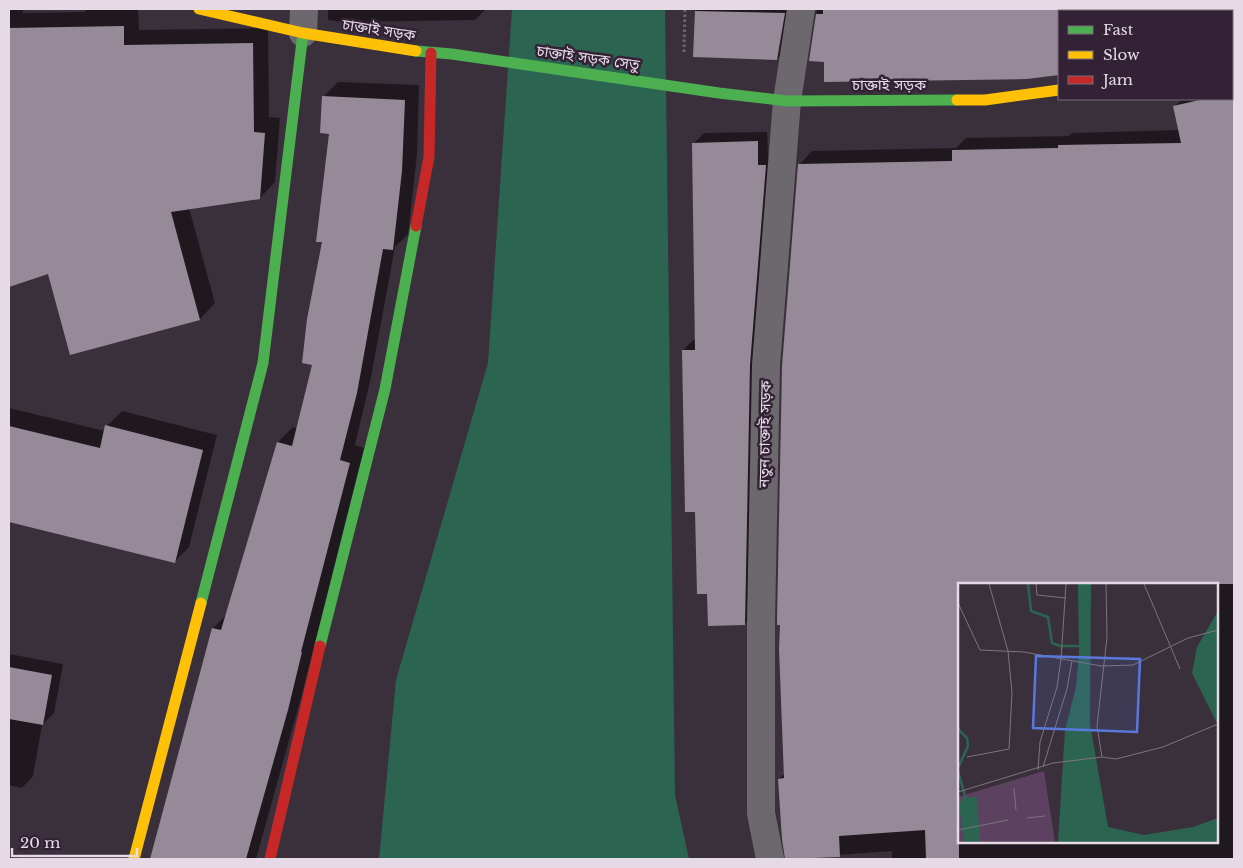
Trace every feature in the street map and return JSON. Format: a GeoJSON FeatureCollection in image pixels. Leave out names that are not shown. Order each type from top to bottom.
{"type":"FeatureCollection","features":[{"type":"Feature","properties":{"kind":"street","name":"চাক্তাই সড়ক"},"geometry":{"type":"LineString","coordinates":[[199,9],[303,21],[431,53],[452,54]]}},
{"type":"Feature","properties":{"kind":"street","name":"নতুন চাক্তাই সড়ক"},"geometry":{"type":"LineString","coordinates":[[770,859],[761,813],[761,622],[766,365],[787,101],[801,9]]}},
{"type":"Feature","properties":{"kind":"street"},"geometry":{"type":"LineString","coordinates":[[134,859],[263,363],[303,21]]}},
{"type":"Feature","properties":{"kind":"street"},"geometry":{"type":"LineString","coordinates":[[270,859],[306,700],[384,389],[428,157],[431,53]]}},
{"type":"Feature","properties":{"kind":"street","name":"চাক্তাই সড়ক সেতু"},"geometry":{"type":"LineString","coordinates":[[452,54],[719,93]]}},
{"type":"Feature","properties":{"kind":"street","name":"চাক্তাই সড়ক"},"geometry":{"type":"LineString","coordinates":[[719,93],[787,101],[985,100],[1058,90]]}},
{"type":"Feature","properties":{"kind":"path"},"geometry":{"type":"LineString","coordinates":[[683,87],[685,9]]}},
{"type":"Feature","properties":{"kind":"shaded area"},"geometry":{"type":"Polygon","coordinates":[[[512,9],[665,9],[675,795],[689,859],[379,859],[396,680],[488,363],[512,9]]]}},
{"type":"Feature","properties":{"kind":"building"},"geometry":{"type":"Polygon","coordinates":[[[823,9],[1059,9],[1058,75],[1027,79],[824,82],[824,62],[809,61],[816,14],[823,14],[823,9]]]}},
{"type":"Feature","properties":{"kind":"building"},"geometry":{"type":"Polygon","coordinates":[[[695,11],[785,13],[777,60],[693,57],[695,11]]]}},
{"type":"Feature","properties":{"kind":"building"},"geometry":{"type":"Polygon","coordinates":[[[124,26],[124,45],[253,43],[254,132],[265,133],[260,199],[171,212],[200,320],[70,355],[48,274],[9,287],[9,28],[124,26]]]}},
{"type":"Feature","properties":{"kind":"building"},"geometry":{"type":"Polygon","coordinates":[[[1234,92],[1234,584],[958,583],[959,859],[926,859],[925,830],[839,836],[840,857],[785,859],[778,779],[784,778],[779,649],[780,625],[777,625],[777,622],[782,366],[798,164],[952,161],[952,150],[1058,148],[1058,145],[1181,143],[1173,106],[1200,100],[1233,100],[1234,92]]]}},
{"type":"Feature","properties":{"kind":"building"},"geometry":{"type":"Polygon","coordinates":[[[322,96],[405,100],[402,171],[393,250],[383,249],[357,393],[340,460],[350,463],[301,652],[288,710],[246,859],[150,859],[212,628],[221,630],[277,442],[292,446],[312,365],[302,363],[307,319],[322,242],[316,242],[329,134],[320,133],[322,96]]]}},
{"type":"Feature","properties":{"kind":"building"},"geometry":{"type":"Polygon","coordinates":[[[758,141],[758,165],[766,165],[750,365],[745,625],[708,626],[707,594],[697,594],[695,512],[685,512],[682,350],[695,350],[692,143],[758,141]]]}},
{"type":"Feature","properties":{"kind":"building"},"geometry":{"type":"Polygon","coordinates":[[[105,425],[203,450],[175,563],[9,522],[9,426],[100,448],[105,425]]]}},
{"type":"Feature","properties":{"kind":"building"},"geometry":{"type":"Polygon","coordinates":[[[9,667],[52,675],[43,725],[9,719],[9,667]]]}},
{"type":"Feature","properties":{"kind":"traffic: fast"},"geometry":{"type":"LineString","coordinates":[[201,603],[263,363],[303,33]]}},
{"type":"Feature","properties":{"kind":"traffic: fast"},"geometry":{"type":"LineString","coordinates":[[416,51],[452,54],[719,93],[787,101],[957,100]]}},
{"type":"Feature","properties":{"kind":"traffic: fast"},"geometry":{"type":"LineString","coordinates":[[320,646],[385,389],[416,226]]}},
{"type":"Feature","properties":{"kind":"traffic: slow"},"geometry":{"type":"LineString","coordinates":[[199,9],[303,33],[416,51]]}},
{"type":"Feature","properties":{"kind":"traffic: slow"},"geometry":{"type":"LineString","coordinates":[[957,100],[985,100],[1058,90]]}},
{"type":"Feature","properties":{"kind":"traffic: slow"},"geometry":{"type":"LineString","coordinates":[[134,859],[201,603]]}},
{"type":"Feature","properties":{"kind":"traffic: jam"},"geometry":{"type":"LineString","coordinates":[[416,226],[429,157],[431,53]]}},
{"type":"Feature","properties":{"kind":"traffic: jam"},"geometry":{"type":"LineString","coordinates":[[270,859],[320,646]]}}]}
